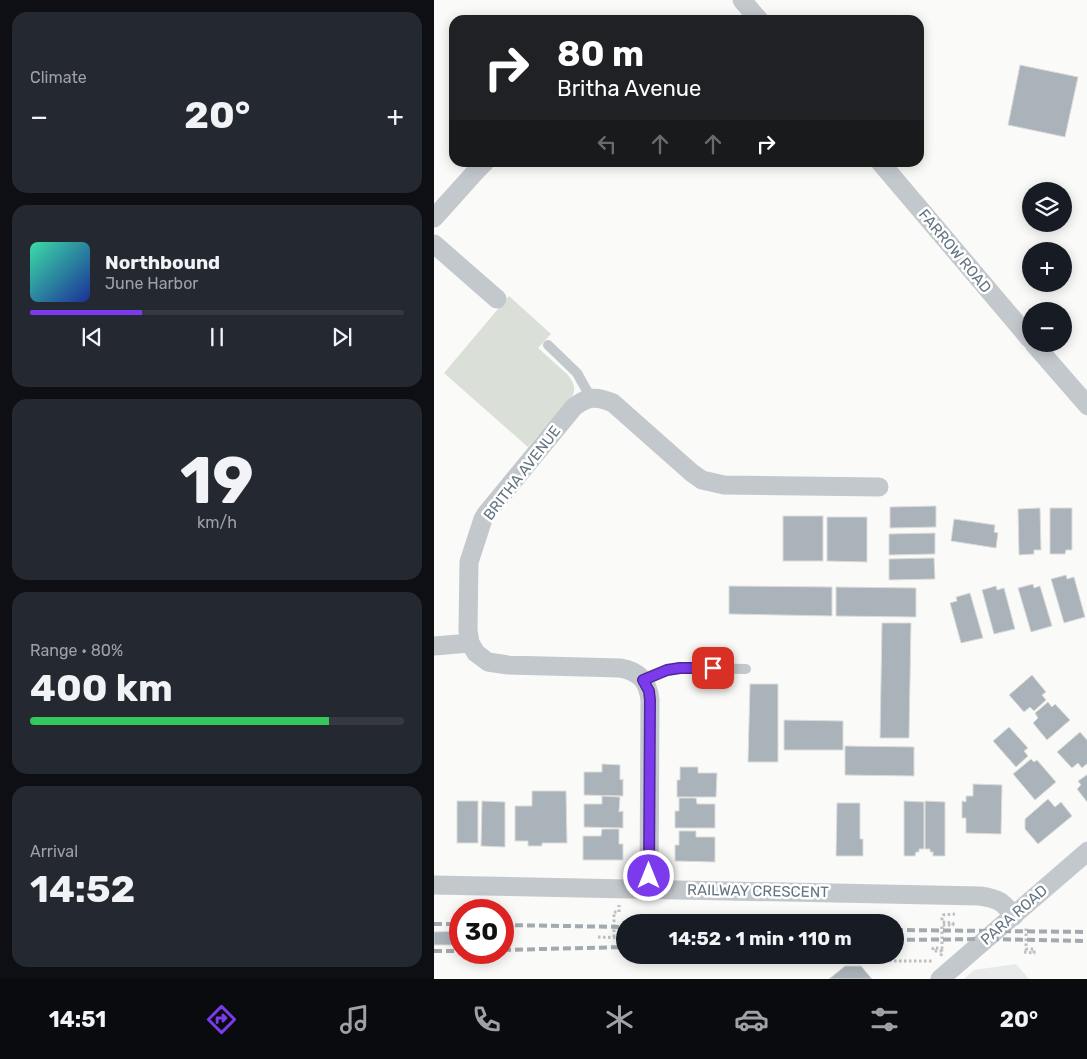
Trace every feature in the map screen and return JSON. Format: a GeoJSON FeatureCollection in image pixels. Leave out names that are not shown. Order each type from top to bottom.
{"type":"FeatureCollection","features":[{"type":"Feature","properties":{"kind":"street"},"geometry":{"type":"LineString","coordinates":[[742,0],[755,15]]}},
{"type":"Feature","properties":{"kind":"street"},"geometry":{"type":"LineString","coordinates":[[434,218],[480,167]]}},
{"type":"Feature","properties":{"kind":"street","name":"FARROW ROAD"},"geometry":{"type":"LineString","coordinates":[[884,167],[1022,330]]}},
{"type":"Feature","properties":{"kind":"street"},"geometry":{"type":"LineString","coordinates":[[434,244],[497,299]]}},
{"type":"Feature","properties":{"kind":"street"},"geometry":{"type":"LineString","coordinates":[[1041,352],[1087,406]]}},
{"type":"Feature","properties":{"kind":"street"},"geometry":{"type":"LineString","coordinates":[[590,398],[605,400],[613,404],[702,480],[724,485],[879,486]]}},
{"type":"Feature","properties":{"kind":"street","name":"BRITHA AVENUE"},"geometry":{"type":"LineString","coordinates":[[470,643],[468,630],[469,562],[483,519],[574,407],[590,398]]}},
{"type":"Feature","properties":{"kind":"street"},"geometry":{"type":"LineString","coordinates":[[434,646],[470,643],[476,653],[482,658],[497,664],[620,668],[634,671],[643,680],[649,691],[650,700],[649,889]]}},
{"type":"Feature","properties":{"kind":"street","name":"PARA ROAD"},"geometry":{"type":"LineString","coordinates":[[940,979],[1020,921],[1087,851]]}},
{"type":"Feature","properties":{"kind":"street","name":"RAILWAY CRESCENT"},"geometry":{"type":"LineString","coordinates":[[434,885],[980,896],[1002,902],[1020,921]]}},
{"type":"Feature","properties":{"kind":"lane"},"geometry":{"type":"LineString","coordinates":[[548,345],[577,373],[590,398]]}},
{"type":"Feature","properties":{"kind":"lane"},"geometry":{"type":"LineString","coordinates":[[643,680],[667,670],[680,668],[746,669]]}},
{"type":"Feature","properties":{"kind":"path"},"geometry":{"type":"LineString","coordinates":[[598,937],[614,937],[614,912],[619,912],[619,902]]}},
{"type":"Feature","properties":{"kind":"path"},"geometry":{"type":"LineString","coordinates":[[904,961],[940,961],[942,951],[933,951],[933,948],[942,948],[942,925],[952,925],[953,922],[942,922],[942,918],[944,915],[956,914],[956,909]]}},
{"type":"Feature","properties":{"kind":"path"},"geometry":{"type":"LineString","coordinates":[[1020,921],[1026,949],[1034,949],[1034,952],[1024,952]]}},
{"type":"Feature","properties":{"kind":"shaded area"},"geometry":{"type":"Polygon","coordinates":[[[509,296],[551,334],[538,348],[567,374],[574,386],[571,398],[528,447],[444,373],[509,296]]]}},
{"type":"Feature","properties":{"kind":"shaded area"},"geometry":{"type":"Polygon","coordinates":[[[1016,964],[1029,979],[964,979],[974,970],[1016,964]]]}},
{"type":"Feature","properties":{"kind":"building"},"geometry":{"type":"Polygon","coordinates":[[[1020,65],[1078,77],[1065,137],[1008,125],[1020,65]]]}},
{"type":"Feature","properties":{"kind":"building"},"geometry":{"type":"Polygon","coordinates":[[[936,506],[936,527],[890,528],[890,507],[936,506]]]}},
{"type":"Feature","properties":{"kind":"building"},"geometry":{"type":"Polygon","coordinates":[[[1040,508],[1041,550],[1034,550],[1034,554],[1019,555],[1018,509],[1040,508]]]}},
{"type":"Feature","properties":{"kind":"building"},"geometry":{"type":"Polygon","coordinates":[[[1050,508],[1072,508],[1072,550],[1066,550],[1065,554],[1050,554],[1050,508]]]}},
{"type":"Feature","properties":{"kind":"building"},"geometry":{"type":"Polygon","coordinates":[[[783,516],[823,516],[823,561],[783,561],[783,516]]]}},
{"type":"Feature","properties":{"kind":"building"},"geometry":{"type":"Polygon","coordinates":[[[827,517],[867,517],[867,562],[827,561],[827,517]]]}},
{"type":"Feature","properties":{"kind":"building"},"geometry":{"type":"Polygon","coordinates":[[[954,519],[995,525],[994,532],[998,533],[996,548],[951,541],[954,519]]]}},
{"type":"Feature","properties":{"kind":"building"},"geometry":{"type":"Polygon","coordinates":[[[935,533],[935,554],[889,555],[889,534],[935,533]]]}},
{"type":"Feature","properties":{"kind":"building"},"geometry":{"type":"Polygon","coordinates":[[[934,558],[935,579],[889,580],[889,559],[934,558]]]}},
{"type":"Feature","properties":{"kind":"building"},"geometry":{"type":"Polygon","coordinates":[[[1066,575],[1067,579],[1074,577],[1085,617],[1064,623],[1051,579],[1066,575]]]}},
{"type":"Feature","properties":{"kind":"building"},"geometry":{"type":"Polygon","coordinates":[[[1033,584],[1034,588],[1040,586],[1052,626],[1031,632],[1018,588],[1033,584]]]}},
{"type":"Feature","properties":{"kind":"building"},"geometry":{"type":"Polygon","coordinates":[[[729,586],[832,587],[832,616],[729,614],[729,586]]]}},
{"type":"Feature","properties":{"kind":"building"},"geometry":{"type":"Polygon","coordinates":[[[996,586],[997,590],[1004,588],[1015,629],[994,634],[982,590],[996,586]]]}},
{"type":"Feature","properties":{"kind":"building"},"geometry":{"type":"Polygon","coordinates":[[[836,587],[916,588],[916,617],[836,616],[836,587]]]}},
{"type":"Feature","properties":{"kind":"building"},"geometry":{"type":"Polygon","coordinates":[[[970,593],[983,638],[961,643],[950,603],[957,601],[956,597],[970,593]]]}},
{"type":"Feature","properties":{"kind":"building"},"geometry":{"type":"Polygon","coordinates":[[[882,623],[911,623],[909,738],[880,738],[882,623]]]}},
{"type":"Feature","properties":{"kind":"building"},"geometry":{"type":"Polygon","coordinates":[[[1032,675],[1046,692],[1042,695],[1046,700],[1034,711],[1030,707],[1024,712],[1009,695],[1032,675]]]}},
{"type":"Feature","properties":{"kind":"building"},"geometry":{"type":"Polygon","coordinates":[[[750,684],[778,684],[778,762],[748,762],[750,684]]]}},
{"type":"Feature","properties":{"kind":"building"},"geometry":{"type":"Polygon","coordinates":[[[1048,702],[1052,707],[1055,704],[1070,720],[1047,740],[1033,723],[1038,718],[1035,713],[1048,702]]]}},
{"type":"Feature","properties":{"kind":"building"},"geometry":{"type":"Polygon","coordinates":[[[784,720],[843,721],[843,750],[784,750],[784,720]]]}},
{"type":"Feature","properties":{"kind":"building"},"geometry":{"type":"Polygon","coordinates":[[[1009,727],[1028,748],[1024,751],[1028,756],[1016,767],[993,741],[1009,727]]]}},
{"type":"Feature","properties":{"kind":"building"},"geometry":{"type":"Polygon","coordinates":[[[1080,732],[1088,741],[1088,763],[1082,768],[1078,763],[1072,768],[1057,752],[1080,732]]]}},
{"type":"Feature","properties":{"kind":"building"},"geometry":{"type":"Polygon","coordinates":[[[845,746],[914,747],[914,776],[845,775],[845,746]]]}},
{"type":"Feature","properties":{"kind":"building"},"geometry":{"type":"Polygon","coordinates":[[[1031,759],[1034,762],[1037,760],[1056,782],[1035,800],[1013,774],[1031,759]]]}},
{"type":"Feature","properties":{"kind":"building"},"geometry":{"type":"Polygon","coordinates":[[[602,764],[620,765],[620,780],[623,779],[623,796],[584,795],[584,772],[602,772],[602,764]]]}},
{"type":"Feature","properties":{"kind":"building"},"geometry":{"type":"Polygon","coordinates":[[[680,767],[698,767],[698,773],[717,773],[716,797],[677,797],[677,780],[680,780],[680,767]]]}},
{"type":"Feature","properties":{"kind":"building"},"geometry":{"type":"Polygon","coordinates":[[[1088,774],[1087,802],[1077,789],[1081,785],[1078,781],[1088,774]]]}},
{"type":"Feature","properties":{"kind":"building"},"geometry":{"type":"Polygon","coordinates":[[[973,784],[1002,785],[1001,834],[966,833],[966,818],[962,818],[962,801],[966,802],[966,796],[973,796],[973,784]]]}},
{"type":"Feature","properties":{"kind":"building"},"geometry":{"type":"Polygon","coordinates":[[[532,791],[566,791],[567,843],[542,843],[542,846],[528,846],[528,841],[515,841],[515,806],[532,806],[532,791]]]}},
{"type":"Feature","properties":{"kind":"building"},"geometry":{"type":"Polygon","coordinates":[[[602,796],[620,797],[619,812],[623,811],[623,828],[584,827],[584,804],[602,804],[602,796]]]}},
{"type":"Feature","properties":{"kind":"building"},"geometry":{"type":"Polygon","coordinates":[[[679,798],[696,798],[697,804],[715,804],[715,828],[675,828],[675,811],[679,811],[679,798]]]}},
{"type":"Feature","properties":{"kind":"building"},"geometry":{"type":"Polygon","coordinates":[[[1048,799],[1055,807],[1061,802],[1072,816],[1038,844],[1025,829],[1025,819],[1048,799]]]}},
{"type":"Feature","properties":{"kind":"building"},"geometry":{"type":"Polygon","coordinates":[[[457,801],[478,801],[478,843],[457,843],[457,801]]]}},
{"type":"Feature","properties":{"kind":"building"},"geometry":{"type":"Polygon","coordinates":[[[482,801],[505,802],[505,847],[481,846],[482,801]]]}},
{"type":"Feature","properties":{"kind":"building"},"geometry":{"type":"Polygon","coordinates":[[[904,801],[924,802],[924,849],[919,849],[915,856],[904,856],[904,801]]]}},
{"type":"Feature","properties":{"kind":"building"},"geometry":{"type":"Polygon","coordinates":[[[925,801],[945,802],[945,856],[933,856],[933,852],[930,852],[930,849],[925,849],[925,801]]]}},
{"type":"Feature","properties":{"kind":"building"},"geometry":{"type":"Polygon","coordinates":[[[837,803],[860,803],[860,839],[863,839],[863,856],[836,856],[837,803]]]}},
{"type":"Feature","properties":{"kind":"building"},"geometry":{"type":"Polygon","coordinates":[[[602,829],[619,829],[619,844],[623,844],[623,860],[583,860],[583,836],[601,836],[602,829]]]}},
{"type":"Feature","properties":{"kind":"building"},"geometry":{"type":"Polygon","coordinates":[[[679,831],[696,831],[696,837],[715,837],[715,862],[675,861],[675,845],[679,845],[679,831]]]}},
{"type":"Feature","properties":{"kind":"building"},"geometry":{"type":"Polygon","coordinates":[[[449,931],[449,945],[434,945],[434,932],[449,931]]]}},
{"type":"Feature","properties":{"kind":"building"},"geometry":{"type":"Polygon","coordinates":[[[845,966],[861,966],[872,979],[829,979],[845,966]]]}},
{"type":"Feature","properties":{"kind":"railway"},"geometry":{"type":"LineString","coordinates":[[434,924],[449,924]]}},
{"type":"Feature","properties":{"kind":"railway"},"geometry":{"type":"LineString","coordinates":[[514,925],[616,927]]}},
{"type":"Feature","properties":{"kind":"railway"},"geometry":{"type":"LineString","coordinates":[[904,930],[1088,932]]}},
{"type":"Feature","properties":{"kind":"railway"},"geometry":{"type":"LineString","coordinates":[[904,940],[1088,941]]}},
{"type":"Feature","properties":{"kind":"railway"},"geometry":{"type":"LineString","coordinates":[[514,950],[616,947]]}},
{"type":"Feature","properties":{"kind":"railway"},"geometry":{"type":"LineString","coordinates":[[434,951],[449,951]]}},
{"type":"Feature","properties":{"kind":"route"},"geometry":{"type":"LineString","coordinates":[[649,876],[650,700],[649,691],[643,680],[667,670],[713,668]]}}]}
